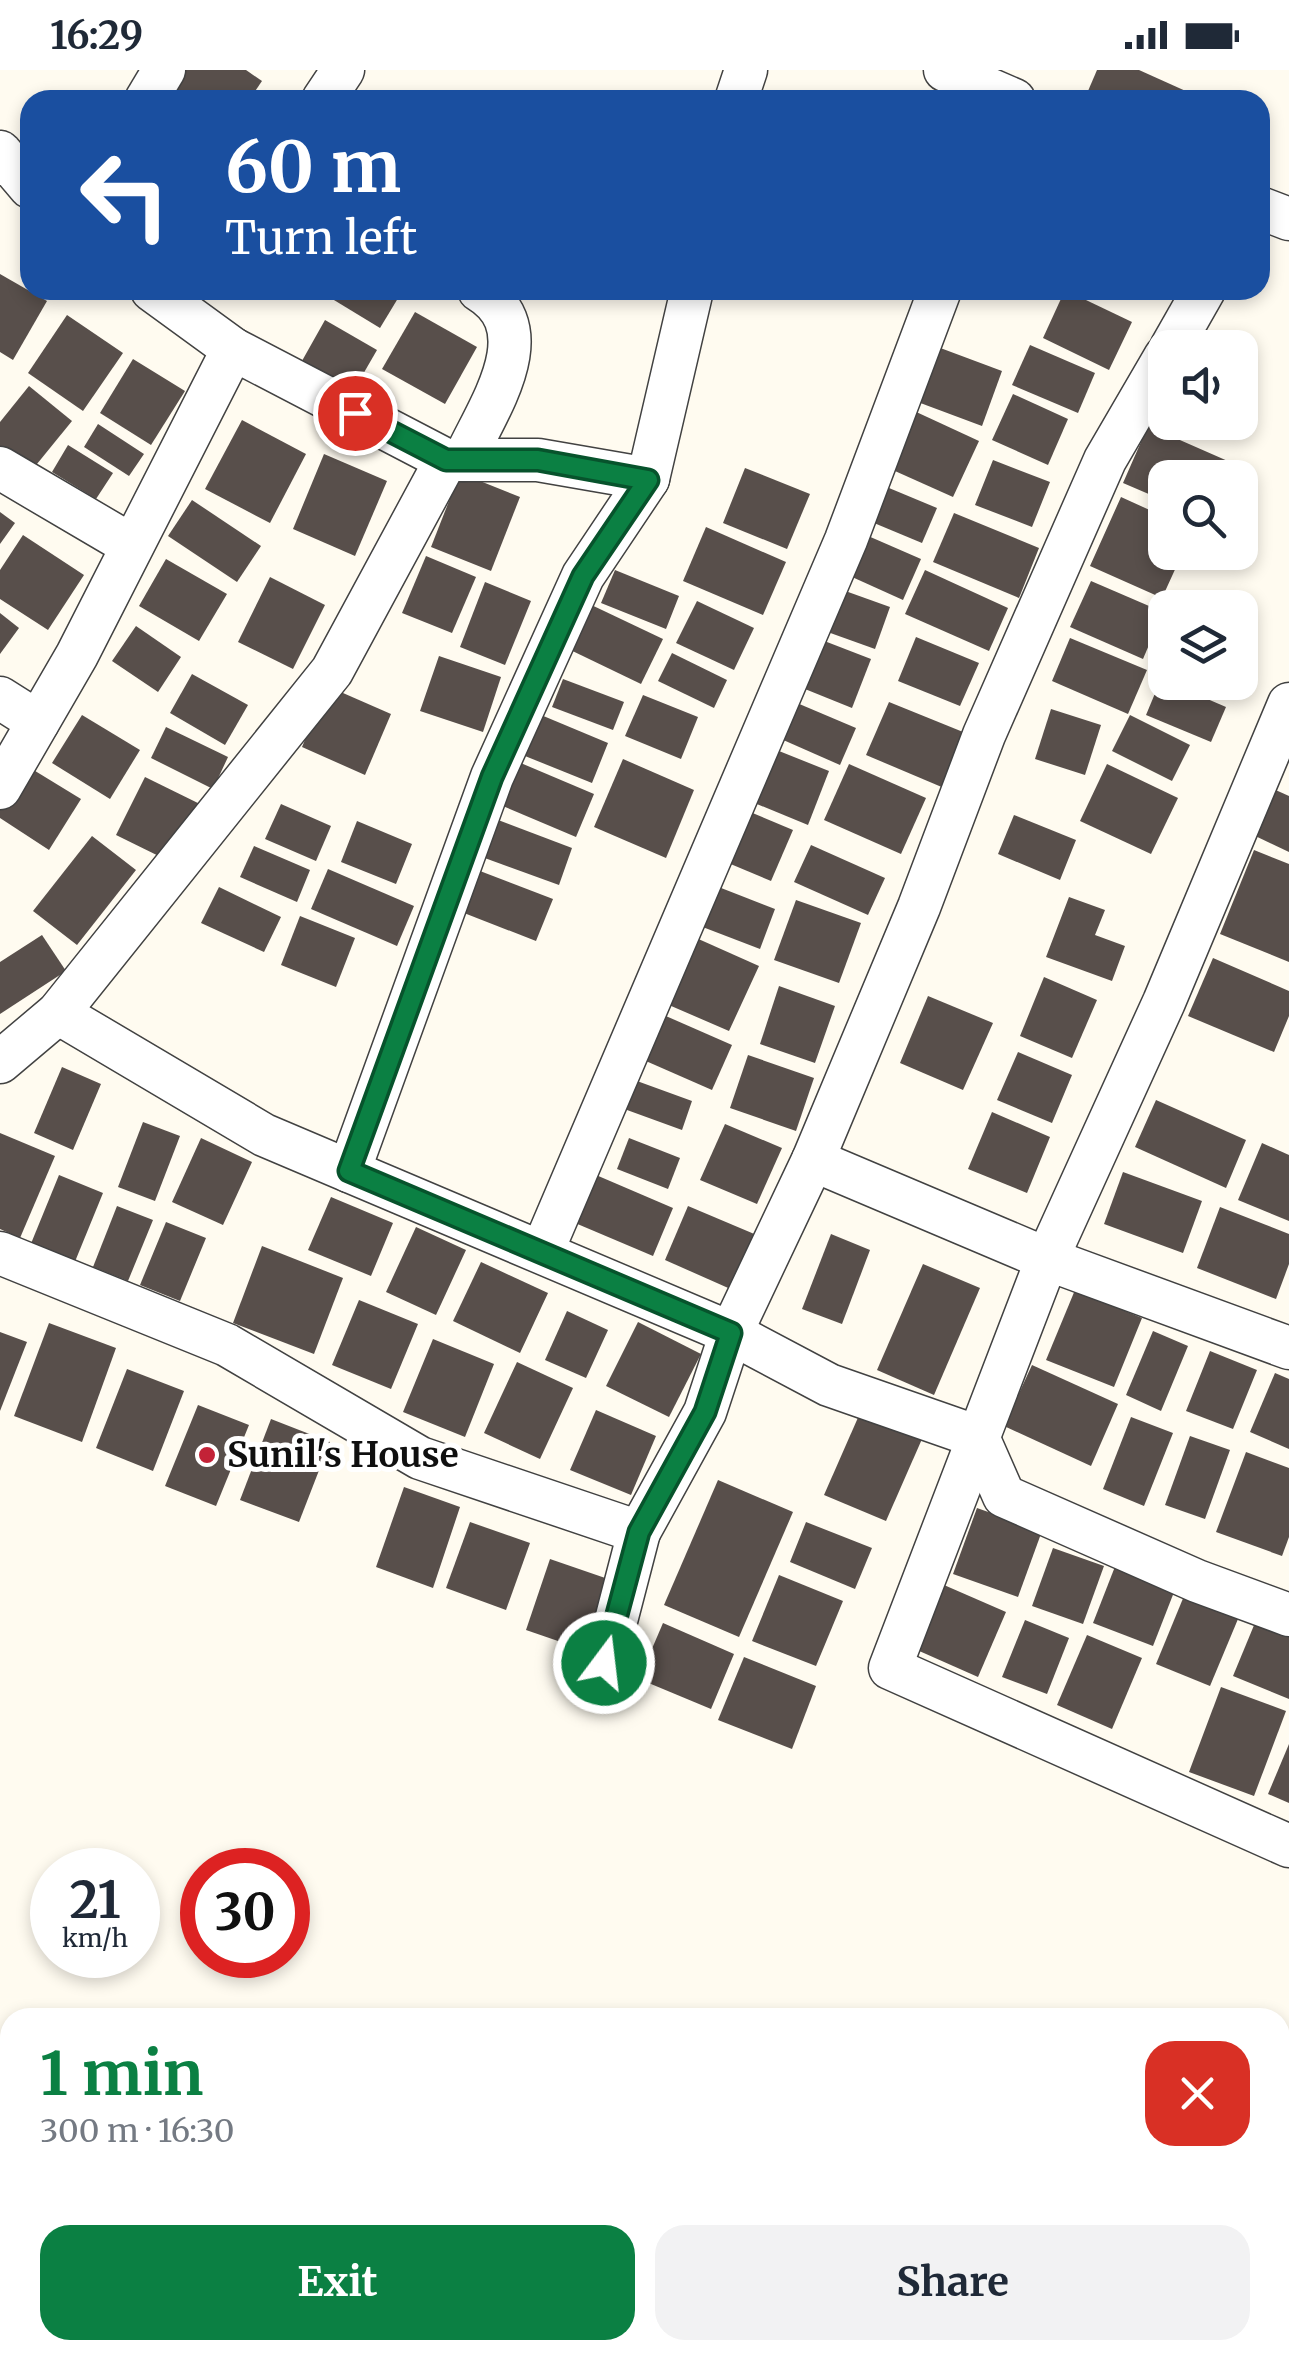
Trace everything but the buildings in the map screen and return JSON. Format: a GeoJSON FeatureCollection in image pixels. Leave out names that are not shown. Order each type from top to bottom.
{"type":"FeatureCollection","features":[{"type":"Feature","properties":{"kind":"street"},"geometry":{"type":"LineString","coordinates":[[945,70],[992,90]]}},
{"type":"Feature","properties":{"kind":"street"},"geometry":{"type":"LineString","coordinates":[[0,152],[20,175]]}},
{"type":"Feature","properties":{"kind":"street"},"geometry":{"type":"LineString","coordinates":[[166,300],[233,349],[455,460],[538,460],[648,480]]}},
{"type":"Feature","properties":{"kind":"street"},"geometry":{"type":"LineString","coordinates":[[0,1062],[58,1013],[332,671],[510,357],[512,332],[504,313],[489,300]]}},
{"type":"Feature","properties":{"kind":"street"},"geometry":{"type":"LineString","coordinates":[[349,1171],[492,777],[583,576],[648,480],[662,434],[690,300]]}},
{"type":"Feature","properties":{"kind":"street"},"geometry":{"type":"LineString","coordinates":[[542,1252],[846,540],[936,300]]}},
{"type":"Feature","properties":{"kind":"street"},"geometry":{"type":"LineString","coordinates":[[1181,330],[1198,300]]}},
{"type":"Feature","properties":{"kind":"street"},"geometry":{"type":"LineString","coordinates":[[0,788],[77,655],[233,349]]}},
{"type":"Feature","properties":{"kind":"street"},"geometry":{"type":"LineString","coordinates":[[604,1663],[639,1532],[705,1412],[731,1333],[813,1160],[999,701],[1106,460],[1148,387]]}},
{"type":"Feature","properties":{"kind":"street"},"geometry":{"type":"LineString","coordinates":[[0,468],[131,545]]}},
{"type":"Feature","properties":{"kind":"street"},"geometry":{"type":"LineString","coordinates":[[0,698],[38,722]]}},
{"type":"Feature","properties":{"kind":"street"},"geometry":{"type":"LineString","coordinates":[[1289,704],[1164,1002],[1047,1259],[890,1668],[1289,1846]]}},
{"type":"Feature","properties":{"kind":"street"},"geometry":{"type":"LineString","coordinates":[[58,1013],[264,1134],[731,1333],[829,1386],[978,1437],[1004,1496],[1196,1581],[1289,1615]]}},
{"type":"Feature","properties":{"kind":"street"},"geometry":{"type":"LineString","coordinates":[[813,1160],[1047,1259],[1289,1348]]}},
{"type":"Feature","properties":{"kind":"street"},"geometry":{"type":"LineString","coordinates":[[0,1252],[227,1345],[420,1458],[639,1532]]}},
{"type":"Feature","properties":{"kind":"place","name":"Sunil's House"},"geometry":{"type":"Point","coordinates":[207,1455]}},
{"type":"Feature","properties":{"kind":"route"},"geometry":{"type":"LineString","coordinates":[[355,413],[446,460],[538,460],[648,480],[583,576],[492,777],[349,1171],[731,1333],[705,1412],[639,1532],[604,1663]]}}]}
